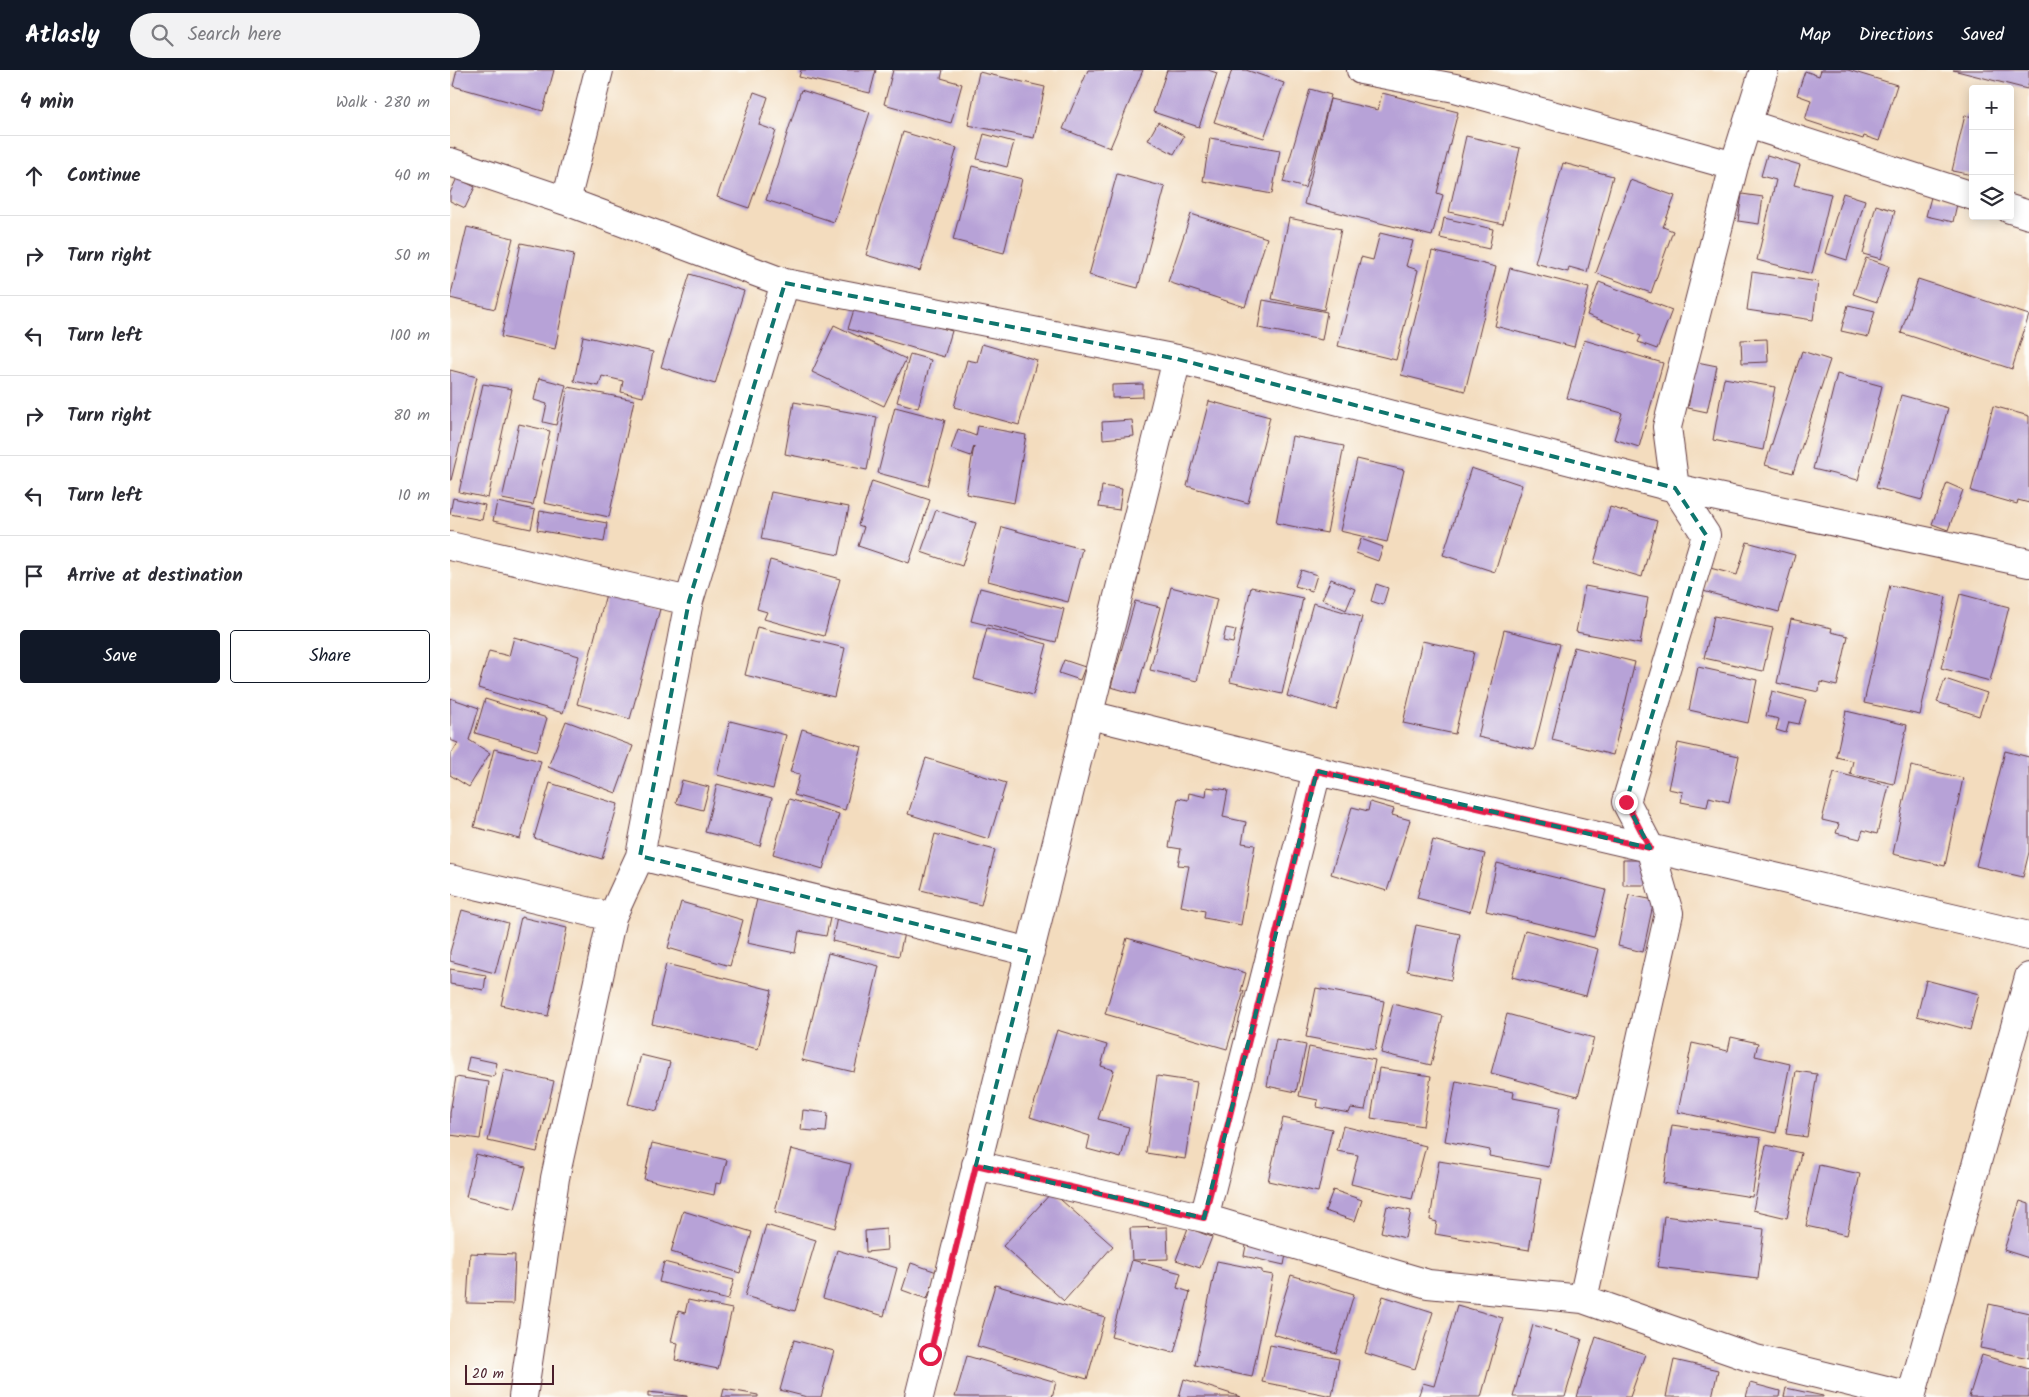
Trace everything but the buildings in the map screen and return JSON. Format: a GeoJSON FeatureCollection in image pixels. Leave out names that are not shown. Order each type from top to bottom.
{"type":"FeatureCollection","features":[{"type":"Feature","properties":{"kind":"street"},"geometry":{"type":"LineString","coordinates":[[566,201],[599,70]]}},
{"type":"Feature","properties":{"kind":"street"},"geometry":{"type":"LineString","coordinates":[[1361,70],[1455,88],[1734,166]]}},
{"type":"Feature","properties":{"kind":"street"},"geometry":{"type":"LineString","coordinates":[[1583,1299],[1669,913],[1650,848],[1626,802],[1706,535],[1675,488],[1667,426],[1734,166],[1764,70]]}},
{"type":"Feature","properties":{"kind":"street"},"geometry":{"type":"LineString","coordinates":[[1748,124],[1969,195]]}},
{"type":"Feature","properties":{"kind":"street"},"geometry":{"type":"LineString","coordinates":[[450,162],[566,201],[785,283],[1177,358],[1675,488],[2029,563]]}},
{"type":"Feature","properties":{"kind":"street"},"geometry":{"type":"LineString","coordinates":[[2014,210],[2029,215]]}},
{"type":"Feature","properties":{"kind":"street"},"geometry":{"type":"LineString","coordinates":[[523,1397],[555,1178],[612,917],[640,856],[689,601],[785,283]]}},
{"type":"Feature","properties":{"kind":"street"},"geometry":{"type":"LineString","coordinates":[[919,1397],[1090,715],[1177,358]]}},
{"type":"Feature","properties":{"kind":"street"},"geometry":{"type":"LineString","coordinates":[[450,546],[689,601]]}},
{"type":"Feature","properties":{"kind":"street"},"geometry":{"type":"LineString","coordinates":[[1090,715],[1317,771],[2029,936]]}},
{"type":"Feature","properties":{"kind":"street"},"geometry":{"type":"LineString","coordinates":[[1204,1218],[1317,771]]}},
{"type":"Feature","properties":{"kind":"street"},"geometry":{"type":"LineString","coordinates":[[640,856],[1030,952]]}},
{"type":"Feature","properties":{"kind":"street"},"geometry":{"type":"LineString","coordinates":[[450,879],[612,917]]}},
{"type":"Feature","properties":{"kind":"street"},"geometry":{"type":"LineString","coordinates":[[976,1165],[1204,1218],[1428,1284],[1583,1299],[1752,1358],[1911,1397],[2029,977]]}},
{"type":"Feature","properties":{"kind":"highlighted area"},"geometry":{"type":"Polygon","coordinates":[[[785,283],[1177,359],[1675,488],[1706,535],[1626,802],[1650,848],[1317,771],[1204,1218],[976,1165],[1030,952],[640,856],[689,601],[785,283]]]}},
{"type":"Feature","properties":{"kind":"route"},"geometry":{"type":"LineString","coordinates":[[930,1354],[976,1165],[1204,1218],[1317,771],[1650,848],[1626,802]]}}]}
